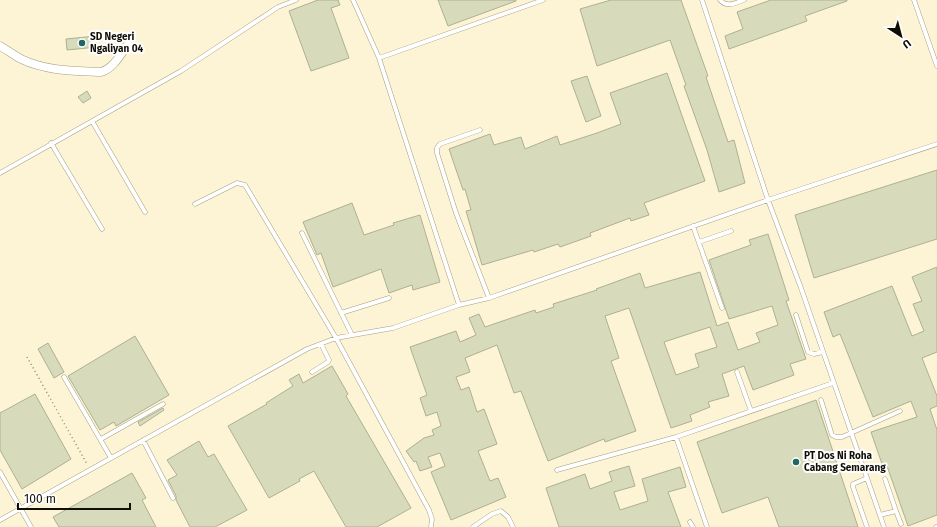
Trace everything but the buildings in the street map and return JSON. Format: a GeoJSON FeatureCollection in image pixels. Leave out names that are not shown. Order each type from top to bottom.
{"type":"FeatureCollection","features":[{"type":"Feature","properties":{"kind":"street"},"geometry":{"type":"LineString","coordinates":[[0,46],[22,59],[39,66],[54,69],[101,72],[108,70],[112,66],[128,44]]}},
{"type":"Feature","properties":{"kind":"lane"},"geometry":{"type":"LineString","coordinates":[[0,173],[180,71],[278,7],[296,0]]}},
{"type":"Feature","properties":{"kind":"lane"},"geometry":{"type":"LineString","coordinates":[[353,0],[379,58],[459,305]]}},
{"type":"Feature","properties":{"kind":"lane"},"geometry":{"type":"LineString","coordinates":[[379,58],[536,1],[543,0]]}},
{"type":"Feature","properties":{"kind":"lane"},"geometry":{"type":"LineString","coordinates":[[702,0],[768,200],[801,288],[884,527]]}},
{"type":"Feature","properties":{"kind":"lane"},"geometry":{"type":"LineString","coordinates":[[720,0],[724,4],[729,5],[744,0]]}},
{"type":"Feature","properties":{"kind":"lane"},"geometry":{"type":"LineString","coordinates":[[914,0],[937,66]]}},
{"type":"Feature","properties":{"kind":"lane"},"geometry":{"type":"LineString","coordinates":[[92,121],[145,212]]}},
{"type":"Feature","properties":{"kind":"lane"},"geometry":{"type":"LineString","coordinates":[[480,130],[440,144],[437,148],[437,153],[456,213],[489,298]]}},
{"type":"Feature","properties":{"kind":"lane"},"geometry":{"type":"LineString","coordinates":[[51,143],[102,229]]}},
{"type":"Feature","properties":{"kind":"lane"},"geometry":{"type":"LineString","coordinates":[[0,520],[307,349],[336,338],[393,328],[459,305],[489,298],[692,226],[937,144]]}},
{"type":"Feature","properties":{"kind":"lane"},"geometry":{"type":"LineString","coordinates":[[195,204],[237,183],[245,185],[336,338],[429,510],[432,518],[431,527]]}},
{"type":"Feature","properties":{"kind":"lane"},"geometry":{"type":"LineString","coordinates":[[692,226],[722,308]]}},
{"type":"Feature","properties":{"kind":"lane"},"geometry":{"type":"LineString","coordinates":[[699,242],[731,231]]}},
{"type":"Feature","properties":{"kind":"lane"},"geometry":{"type":"LineString","coordinates":[[302,234],[352,335]]}},
{"type":"Feature","properties":{"kind":"lane"},"geometry":{"type":"LineString","coordinates":[[341,313],[389,298]]}},
{"type":"Feature","properties":{"kind":"lane"},"geometry":{"type":"LineString","coordinates":[[796,315],[808,352],[814,354],[823,352]]}},
{"type":"Feature","properties":{"kind":"lane"},"geometry":{"type":"LineString","coordinates":[[312,372],[329,360],[321,344]]}},
{"type":"Feature","properties":{"kind":"lane"},"geometry":{"type":"LineString","coordinates":[[737,372],[751,411]]}},
{"type":"Feature","properties":{"kind":"lane"},"geometry":{"type":"LineString","coordinates":[[64,377],[111,458]]}},
{"type":"Feature","properties":{"kind":"lane"},"geometry":{"type":"LineString","coordinates":[[557,470],[676,437],[833,383]]}},
{"type":"Feature","properties":{"kind":"lane"},"geometry":{"type":"LineString","coordinates":[[820,400],[832,435],[836,437],[842,437],[900,411]]}},
{"type":"Feature","properties":{"kind":"lane"},"geometry":{"type":"LineString","coordinates":[[101,439],[163,404]]}},
{"type":"Feature","properties":{"kind":"lane"},"geometry":{"type":"LineString","coordinates":[[676,437],[706,527]]}},
{"type":"Feature","properties":{"kind":"lane"},"geometry":{"type":"LineString","coordinates":[[143,440],[173,498]]}},
{"type":"Feature","properties":{"kind":"lane"},"geometry":{"type":"LineString","coordinates":[[0,472],[31,527]]}},
{"type":"Feature","properties":{"kind":"lane"},"geometry":{"type":"LineString","coordinates":[[867,478],[853,484],[867,527]]}},
{"type":"Feature","properties":{"kind":"lane"},"geometry":{"type":"LineString","coordinates":[[885,479],[900,524]]}},
{"type":"Feature","properties":{"kind":"lane"},"geometry":{"type":"LineString","coordinates":[[473,527],[492,514],[501,511],[508,517],[513,527]]}},
{"type":"Feature","properties":{"kind":"lane"},"geometry":{"type":"LineString","coordinates":[[880,516],[896,512]]}},
{"type":"Feature","properties":{"kind":"lane"},"geometry":{"type":"LineString","coordinates":[[690,522],[693,527]]}},
{"type":"Feature","properties":{"kind":"path"},"geometry":{"type":"LineString","coordinates":[[27,357],[90,469]]}},
{"type":"Feature","properties":{"kind":"place","name":"SD Negeri Ngaliyan 04"},"geometry":{"type":"Point","coordinates":[82,43]}},
{"type":"Feature","properties":{"kind":"place","name":"PT Dos Ni Roha Cabang Semarang"},"geometry":{"type":"Point","coordinates":[796,462]}}]}
